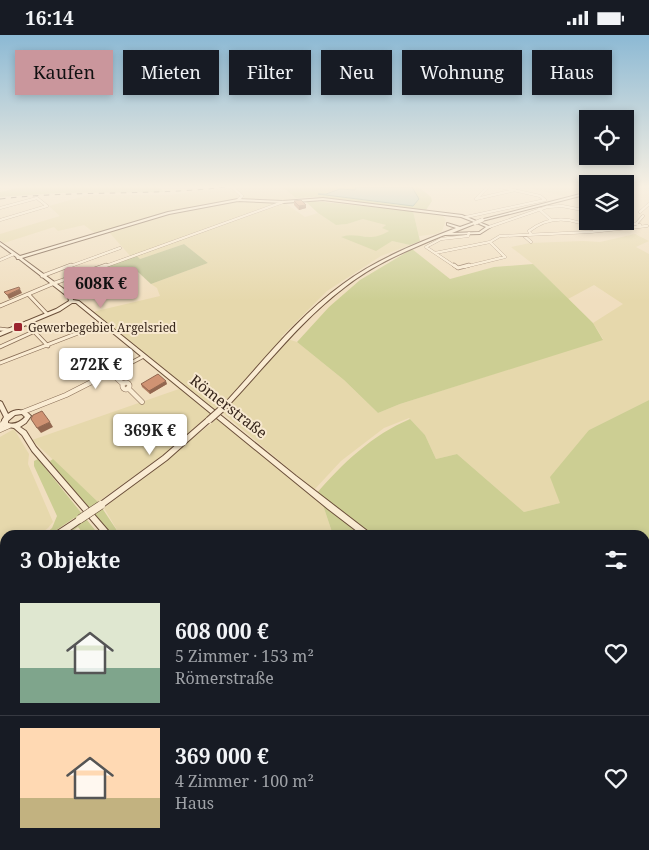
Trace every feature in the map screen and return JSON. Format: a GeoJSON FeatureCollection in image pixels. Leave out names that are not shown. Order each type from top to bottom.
{"type":"FeatureCollection","features":[{"type":"Feature","properties":{"kind":"street"},"geometry":{"type":"LineString","coordinates":[[0,260],[125,225]]}},
{"type":"Feature","properties":{"kind":"street"},"geometry":{"type":"LineString","coordinates":[[0,306],[52,284],[221,225]]}},
{"type":"Feature","properties":{"kind":"street"},"geometry":{"type":"LineString","coordinates":[[443,234],[447,225]]}},
{"type":"Feature","properties":{"kind":"street"},"geometry":{"type":"LineString","coordinates":[[453,225],[469,233]]}},
{"type":"Feature","properties":{"kind":"street"},"geometry":{"type":"LineString","coordinates":[[64,530],[165,458],[209,420],[343,286],[388,258],[443,234],[469,225]]}},
{"type":"Feature","properties":{"kind":"street"},"geometry":{"type":"LineString","coordinates":[[484,225],[489,227],[503,225]]}},
{"type":"Feature","properties":{"kind":"street"},"geometry":{"type":"LineString","coordinates":[[531,234],[529,231],[536,225]]}},
{"type":"Feature","properties":{"kind":"street"},"geometry":{"type":"LineString","coordinates":[[583,225],[597,231]]}},
{"type":"Feature","properties":{"kind":"street"},"geometry":{"type":"LineString","coordinates":[[435,253],[490,242],[500,237],[648,226]]}},
{"type":"Feature","properties":{"kind":"street"},"geometry":{"type":"LineString","coordinates":[[443,234],[484,232],[489,227]]}},
{"type":"Feature","properties":{"kind":"street"},"geometry":{"type":"LineString","coordinates":[[469,233],[468,236],[441,239],[426,247],[455,267],[505,257],[490,242]]}},
{"type":"Feature","properties":{"kind":"street"},"geometry":{"type":"LineString","coordinates":[[523,235],[531,242]]}},
{"type":"Feature","properties":{"kind":"street","name":"Römerstraße"},"geometry":{"type":"LineString","coordinates":[[0,243],[70,296],[71,301],[77,302],[104,323],[313,495],[360,530]]}},
{"type":"Feature","properties":{"kind":"street"},"geometry":{"type":"LineString","coordinates":[[42,276],[120,248]]}},
{"type":"Feature","properties":{"kind":"street"},"geometry":{"type":"LineString","coordinates":[[28,295],[47,315]]}},
{"type":"Feature","properties":{"kind":"street"},"geometry":{"type":"LineString","coordinates":[[0,334],[62,309],[71,301]]}},
{"type":"Feature","properties":{"kind":"street"},"geometry":{"type":"LineString","coordinates":[[26,323],[48,346]]}},
{"type":"Feature","properties":{"kind":"street"},"geometry":{"type":"LineString","coordinates":[[0,363],[104,323]]}},
{"type":"Feature","properties":{"kind":"street"},"geometry":{"type":"LineString","coordinates":[[0,329],[8,330]]}},
{"type":"Feature","properties":{"kind":"street"},"geometry":{"type":"LineString","coordinates":[[0,347],[34,331]]}},
{"type":"Feature","properties":{"kind":"street"},"geometry":{"type":"LineString","coordinates":[[6,425],[40,405],[144,356]]}},
{"type":"Feature","properties":{"kind":"street"},"geometry":{"type":"LineString","coordinates":[[111,373],[123,384],[122,388],[128,388],[142,402]]}},
{"type":"Feature","properties":{"kind":"street"},"geometry":{"type":"LineString","coordinates":[[2,406],[23,415]]}},
{"type":"Feature","properties":{"kind":"street"},"geometry":{"type":"LineString","coordinates":[[2,406],[6,425],[26,436]]}},
{"type":"Feature","properties":{"kind":"street"},"geometry":{"type":"LineString","coordinates":[[6,425],[23,415]]}},
{"type":"Feature","properties":{"kind":"street"},"geometry":{"type":"LineString","coordinates":[[23,415],[26,436],[34,449],[104,530]]}},
{"type":"Feature","properties":{"kind":"shaded area"},"geometry":{"type":"Polygon","coordinates":[[[30,225],[84,225],[58,231],[54,227],[4,243],[0,240],[0,234],[30,225]]]}},
{"type":"Feature","properties":{"kind":"shaded area"},"geometry":{"type":"Polygon","coordinates":[[[84,225],[386,225],[383,228],[389,231],[377,238],[349,235],[342,238],[392,241],[410,245],[381,256],[327,291],[281,337],[297,342],[344,380],[378,413],[400,404],[603,339],[593,323],[623,304],[594,285],[568,299],[533,264],[511,247],[530,243],[600,242],[635,234],[649,241],[636,247],[649,254],[649,400],[589,430],[560,503],[524,512],[457,454],[436,459],[425,435],[409,418],[384,428],[341,461],[314,490],[217,408],[162,456],[98,502],[32,440],[179,389],[88,313],[160,296],[157,288],[151,284],[208,263],[184,244],[140,259],[132,258],[108,231],[96,234],[84,225]]]}},
{"type":"Feature","properties":{"kind":"shaded area"},"geometry":{"type":"Polygon","coordinates":[[[416,225],[444,225],[442,231],[436,234],[419,236],[416,225]]]}},
{"type":"Feature","properties":{"kind":"shaded area"},"geometry":{"type":"Polygon","coordinates":[[[217,419],[323,505],[331,530],[117,530],[104,508],[217,419]]]}},
{"type":"Feature","properties":{"kind":"shaded area"},"geometry":{"type":"Polygon","coordinates":[[[14,429],[29,454],[28,464],[53,522],[45,530],[0,530],[0,437],[14,429]]]}},
{"type":"Feature","properties":{"kind":"green space"},"geometry":{"type":"Polygon","coordinates":[[[386,225],[416,225],[420,241],[410,245],[392,241],[376,251],[341,237],[353,235],[375,237],[389,231],[382,228],[386,225]]]}},
{"type":"Feature","properties":{"kind":"green space"},"geometry":{"type":"Polygon","coordinates":[[[184,244],[208,263],[151,284],[138,272],[114,280],[101,268],[137,256],[140,259],[184,244]]]}},
{"type":"Feature","properties":{"kind":"green space"},"geometry":{"type":"Polygon","coordinates":[[[412,249],[450,279],[494,267],[533,264],[593,323],[603,340],[400,404],[378,413],[344,380],[297,342],[329,307],[360,280],[412,249]]]}},
{"type":"Feature","properties":{"kind":"green space"},"geometry":{"type":"Polygon","coordinates":[[[649,400],[649,530],[331,530],[323,505],[326,504],[316,494],[359,451],[383,433],[410,419],[425,435],[436,459],[457,454],[524,512],[560,503],[550,477],[589,430],[649,400]]]}},
{"type":"Feature","properties":{"kind":"green space"},"geometry":{"type":"Polygon","coordinates":[[[38,459],[95,530],[80,530],[78,527],[70,530],[77,525],[74,518],[56,530],[50,530],[57,516],[34,466],[34,461],[38,459]]]}},
{"type":"Feature","properties":{"kind":"green space"},"geometry":{"type":"Polygon","coordinates":[[[53,459],[98,502],[117,530],[106,530],[54,469],[50,461],[53,459]]]}},
{"type":"Feature","properties":{"kind":"building"},"geometry":{"type":"Polygon","coordinates":[[[95,269],[98,271],[87,275],[85,272],[95,269]]]}},
{"type":"Feature","properties":{"kind":"building"},"geometry":{"type":"Polygon","coordinates":[[[19,287],[20,289],[7,295],[4,292],[19,287]]]}},
{"type":"Feature","properties":{"kind":"building"},"geometry":{"type":"Polygon","coordinates":[[[158,374],[166,381],[149,391],[141,384],[158,374]]]}},
{"type":"Feature","properties":{"kind":"building"},"geometry":{"type":"Polygon","coordinates":[[[42,411],[50,422],[37,428],[31,419],[33,415],[42,411]]]}},
{"type":"Feature","properties":{"kind":"place","name":"Gewerbegebiet Argelsried"},"geometry":{"type":"Point","coordinates":[18,327]}}]}
